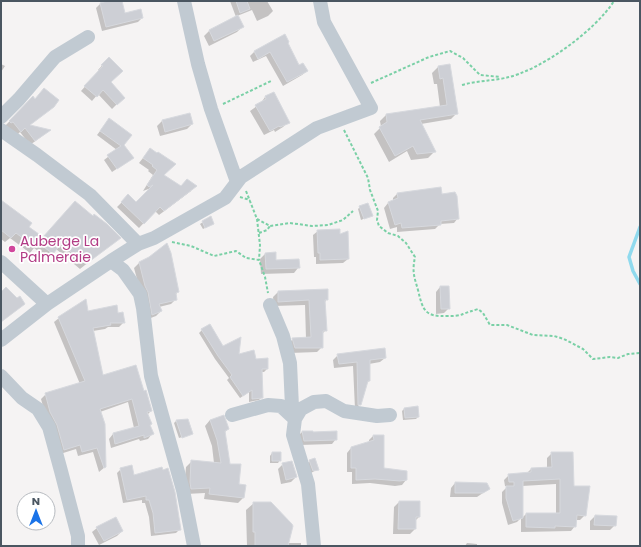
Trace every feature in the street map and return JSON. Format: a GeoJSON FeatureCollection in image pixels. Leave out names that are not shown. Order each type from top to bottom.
{"type":"FeatureCollection","features":[{"type":"Feature","properties":{"kind":"street"},"geometry":{"type":"LineString","coordinates":[[184,1],[198,64],[211,109],[239,180]]}},
{"type":"Feature","properties":{"kind":"street"},"geometry":{"type":"LineString","coordinates":[[1,340],[47,304],[111,261],[138,244],[154,238],[225,198],[239,180],[317,128],[371,108],[324,22],[320,1]]}},
{"type":"Feature","properties":{"kind":"street"},"geometry":{"type":"LineString","coordinates":[[1,117],[19,99],[55,57],[88,37]]}},
{"type":"Feature","properties":{"kind":"street"},"geometry":{"type":"LineString","coordinates":[[1,130],[90,195],[138,244]]}},
{"type":"Feature","properties":{"kind":"street"},"geometry":{"type":"LineString","coordinates":[[111,261],[123,270],[140,294],[151,376],[183,490],[194,546]]}},
{"type":"Feature","properties":{"kind":"street"},"geometry":{"type":"LineString","coordinates":[[1,262],[47,304]]}},
{"type":"Feature","properties":{"kind":"street"},"geometry":{"type":"LineString","coordinates":[[270,305],[283,336],[290,363],[292,407],[295,419]]}},
{"type":"Feature","properties":{"kind":"street"},"geometry":{"type":"LineString","coordinates":[[1,376],[22,398],[38,409],[49,428],[78,536],[78,546]]}},
{"type":"Feature","properties":{"kind":"street"},"geometry":{"type":"LineString","coordinates":[[314,546],[308,484],[292,434],[295,419],[301,409],[314,402],[326,401],[344,411],[377,416],[390,415]]}},
{"type":"Feature","properties":{"kind":"street"},"geometry":{"type":"LineString","coordinates":[[232,415],[268,404],[281,406],[295,419]]}},
{"type":"Feature","properties":{"kind":"path"},"geometry":{"type":"LineString","coordinates":[[462,85],[505,78],[531,69],[555,56],[596,22],[614,1]]}},
{"type":"Feature","properties":{"kind":"path"},"geometry":{"type":"LineString","coordinates":[[361,88],[429,57],[450,50],[463,58],[480,75],[505,78]]}},
{"type":"Feature","properties":{"kind":"path"},"geometry":{"type":"LineString","coordinates":[[211,109],[271,81]]}},
{"type":"Feature","properties":{"kind":"path"},"geometry":{"type":"LineString","coordinates":[[338,121],[368,178],[370,190],[378,210],[377,220],[379,226],[388,233],[398,236],[406,243],[415,257],[412,269],[422,306],[428,313],[435,317],[451,316],[462,315],[478,309],[490,325],[507,325],[533,335],[554,336],[564,339],[582,349],[593,359],[610,357],[618,358],[628,354],[640,353]]}},
{"type":"Feature","properties":{"kind":"path"},"geometry":{"type":"LineString","coordinates":[[239,180],[257,219],[260,245],[259,260],[270,305]]}},
{"type":"Feature","properties":{"kind":"path"},"geometry":{"type":"LineString","coordinates":[[257,219],[270,226],[290,223],[312,226],[328,225],[343,220],[353,211]]}},
{"type":"Feature","properties":{"kind":"path"},"geometry":{"type":"LineString","coordinates":[[259,233],[267,230],[270,226]]}},
{"type":"Feature","properties":{"kind":"path"},"geometry":{"type":"LineString","coordinates":[[154,238],[191,246],[214,256],[236,251],[246,258],[259,260]]}},
{"type":"Feature","properties":{"kind":"building"},"geometry":{"type":"Polygon","coordinates":[[[108,1],[122,1],[125,13],[141,9],[143,18],[106,27],[100,3],[108,1]]]}},
{"type":"Feature","properties":{"kind":"building"},"geometry":{"type":"Polygon","coordinates":[[[236,1],[247,1],[250,9],[240,13],[236,1]]]}},
{"type":"Feature","properties":{"kind":"building"},"geometry":{"type":"Polygon","coordinates":[[[238,15],[244,27],[214,41],[209,30],[238,15]]]}},
{"type":"Feature","properties":{"kind":"building"},"geometry":{"type":"Polygon","coordinates":[[[285,34],[299,65],[303,63],[308,71],[287,82],[270,52],[258,59],[254,51],[285,34]]]}},
{"type":"Feature","properties":{"kind":"building"},"geometry":{"type":"Polygon","coordinates":[[[109,57],[123,71],[111,82],[125,98],[117,105],[103,90],[97,97],[84,86],[103,66],[101,65],[109,57]]]}},
{"type":"Feature","properties":{"kind":"building"},"geometry":{"type":"Polygon","coordinates":[[[450,64],[458,114],[420,120],[436,152],[417,154],[413,146],[395,156],[379,127],[387,122],[386,114],[447,105],[443,78],[440,79],[438,66],[450,64]]]}},
{"type":"Feature","properties":{"kind":"building"},"geometry":{"type":"Polygon","coordinates":[[[44,88],[59,100],[54,107],[30,125],[51,130],[35,141],[25,128],[21,132],[13,122],[11,123],[9,121],[33,96],[35,99],[44,88]]]}},
{"type":"Feature","properties":{"kind":"building"},"geometry":{"type":"Polygon","coordinates":[[[274,92],[290,123],[280,127],[279,126],[270,131],[255,105],[266,99],[265,96],[274,92]]]}},
{"type":"Feature","properties":{"kind":"building"},"geometry":{"type":"Polygon","coordinates":[[[190,113],[193,124],[165,132],[162,120],[190,113]]]}},
{"type":"Feature","properties":{"kind":"building"},"geometry":{"type":"Polygon","coordinates":[[[109,118],[132,135],[124,145],[134,158],[117,169],[107,155],[121,146],[100,131],[109,118]]]}},
{"type":"Feature","properties":{"kind":"building"},"geometry":{"type":"Polygon","coordinates":[[[150,148],[176,164],[164,175],[181,186],[187,179],[197,186],[164,211],[160,207],[144,224],[121,202],[128,194],[136,202],[153,185],[149,187],[147,185],[157,170],[143,158],[150,148]]]}},
{"type":"Feature","properties":{"kind":"building"},"geometry":{"type":"Polygon","coordinates":[[[441,187],[442,194],[455,192],[457,196],[459,219],[441,221],[441,225],[402,228],[401,223],[395,225],[388,202],[398,198],[397,193],[441,187]]]}},
{"type":"Feature","properties":{"kind":"building"},"geometry":{"type":"Polygon","coordinates":[[[1,200],[32,223],[29,227],[43,237],[75,201],[93,216],[94,214],[107,224],[121,238],[86,264],[61,244],[53,254],[40,244],[36,248],[16,233],[11,238],[1,230],[1,200]]]}},
{"type":"Feature","properties":{"kind":"building"},"geometry":{"type":"Polygon","coordinates":[[[368,203],[373,216],[364,219],[359,206],[368,203]]]}},
{"type":"Feature","properties":{"kind":"building"},"geometry":{"type":"Polygon","coordinates":[[[211,216],[214,224],[205,228],[202,221],[211,216]]]}},
{"type":"Feature","properties":{"kind":"building"},"geometry":{"type":"Polygon","coordinates":[[[340,229],[340,234],[348,231],[349,259],[320,260],[320,253],[318,253],[317,230],[340,229]]]}},
{"type":"Feature","properties":{"kind":"building"},"geometry":{"type":"Polygon","coordinates":[[[167,243],[171,253],[179,292],[176,293],[177,300],[159,304],[162,311],[152,315],[148,292],[139,262],[149,257],[167,243]]]}},
{"type":"Feature","properties":{"kind":"building"},"geometry":{"type":"Polygon","coordinates":[[[276,252],[276,260],[299,259],[300,268],[266,269],[265,253],[276,252]]]}},
{"type":"Feature","properties":{"kind":"building"},"geometry":{"type":"Polygon","coordinates":[[[440,286],[449,286],[450,309],[441,309],[440,286]]]}},
{"type":"Feature","properties":{"kind":"building"},"geometry":{"type":"Polygon","coordinates":[[[6,287],[17,298],[20,296],[25,304],[1,322],[1,292],[6,287]]]}},
{"type":"Feature","properties":{"kind":"building"},"geometry":{"type":"Polygon","coordinates":[[[328,289],[328,300],[325,300],[327,331],[323,331],[323,348],[295,348],[292,338],[311,337],[309,300],[278,302],[278,291],[328,289]]]}},
{"type":"Feature","properties":{"kind":"building"},"geometry":{"type":"Polygon","coordinates":[[[86,299],[88,311],[117,305],[118,313],[123,312],[125,323],[110,323],[111,325],[93,328],[103,375],[136,365],[144,391],[146,390],[152,411],[147,412],[154,434],[144,438],[144,435],[115,444],[113,433],[139,426],[132,399],[100,409],[105,424],[106,467],[104,468],[97,448],[82,452],[80,445],[64,450],[57,425],[50,412],[45,393],[85,381],[58,317],[86,299]]]}},
{"type":"Feature","properties":{"kind":"building"},"geometry":{"type":"Polygon","coordinates":[[[210,324],[223,346],[241,337],[239,354],[254,350],[256,359],[268,358],[268,369],[262,369],[263,398],[252,399],[252,390],[243,396],[230,377],[232,375],[201,329],[210,324]]]}},
{"type":"Feature","properties":{"kind":"building"},"geometry":{"type":"Polygon","coordinates":[[[385,348],[386,358],[370,360],[370,381],[368,381],[361,405],[358,405],[357,362],[339,364],[337,354],[385,348]]]}},
{"type":"Feature","properties":{"kind":"building"},"geometry":{"type":"Polygon","coordinates":[[[418,406],[419,417],[405,418],[404,408],[418,406]]]}},
{"type":"Feature","properties":{"kind":"building"},"geometry":{"type":"Polygon","coordinates":[[[224,415],[229,429],[225,431],[230,464],[241,464],[239,484],[246,485],[244,498],[209,494],[210,488],[191,489],[191,460],[221,463],[217,440],[210,420],[224,415]]]}},
{"type":"Feature","properties":{"kind":"building"},"geometry":{"type":"Polygon","coordinates":[[[188,419],[193,434],[182,438],[176,420],[188,419]]]}},
{"type":"Feature","properties":{"kind":"building"},"geometry":{"type":"Polygon","coordinates":[[[302,431],[337,431],[337,440],[304,441],[302,431]]]}},
{"type":"Feature","properties":{"kind":"building"},"geometry":{"type":"Polygon","coordinates":[[[373,435],[384,435],[384,468],[407,471],[407,480],[356,480],[356,468],[351,468],[351,447],[374,440],[373,435]]]}},
{"type":"Feature","properties":{"kind":"building"},"geometry":{"type":"Polygon","coordinates":[[[272,452],[281,452],[281,461],[272,461],[272,452]]]}},
{"type":"Feature","properties":{"kind":"building"},"geometry":{"type":"Polygon","coordinates":[[[551,452],[573,452],[574,486],[590,486],[586,516],[577,515],[576,527],[526,527],[526,513],[560,513],[560,479],[523,481],[523,518],[513,521],[506,498],[506,486],[514,486],[514,482],[509,482],[508,474],[531,472],[531,468],[552,467],[551,452]]]}},
{"type":"Feature","properties":{"kind":"building"},"geometry":{"type":"Polygon","coordinates":[[[315,458],[319,470],[313,471],[309,460],[315,458]]]}},
{"type":"Feature","properties":{"kind":"building"},"geometry":{"type":"Polygon","coordinates":[[[292,461],[297,477],[286,480],[282,463],[292,461]]]}},
{"type":"Feature","properties":{"kind":"building"},"geometry":{"type":"Polygon","coordinates":[[[132,465],[134,475],[162,467],[163,470],[168,468],[175,492],[181,530],[155,533],[153,513],[149,500],[146,500],[146,496],[127,500],[120,468],[132,465]]]}},
{"type":"Feature","properties":{"kind":"building"},"geometry":{"type":"Polygon","coordinates":[[[455,482],[487,483],[490,489],[483,493],[455,493],[455,482]]]}},
{"type":"Feature","properties":{"kind":"building"},"geometry":{"type":"Polygon","coordinates":[[[399,501],[420,501],[420,517],[416,517],[416,529],[398,529],[399,501]]]}},
{"type":"Feature","properties":{"kind":"building"},"geometry":{"type":"Polygon","coordinates":[[[253,502],[271,502],[292,524],[293,526],[288,546],[255,546],[255,532],[253,532],[253,502]]]}},
{"type":"Feature","properties":{"kind":"building"},"geometry":{"type":"Polygon","coordinates":[[[595,515],[617,516],[616,526],[594,525],[595,515]]]}},
{"type":"Feature","properties":{"kind":"building"},"geometry":{"type":"Polygon","coordinates":[[[116,517],[123,531],[104,541],[96,527],[116,517]]]}},
{"type":"Feature","properties":{"kind":"waterway"},"geometry":{"type":"LineString","coordinates":[[640,227],[629,257],[633,271],[640,284]]}},
{"type":"Feature","properties":{"kind":"place","name":"Auberge La Palmeraie"},"geometry":{"type":"Point","coordinates":[12,249]}}]}
